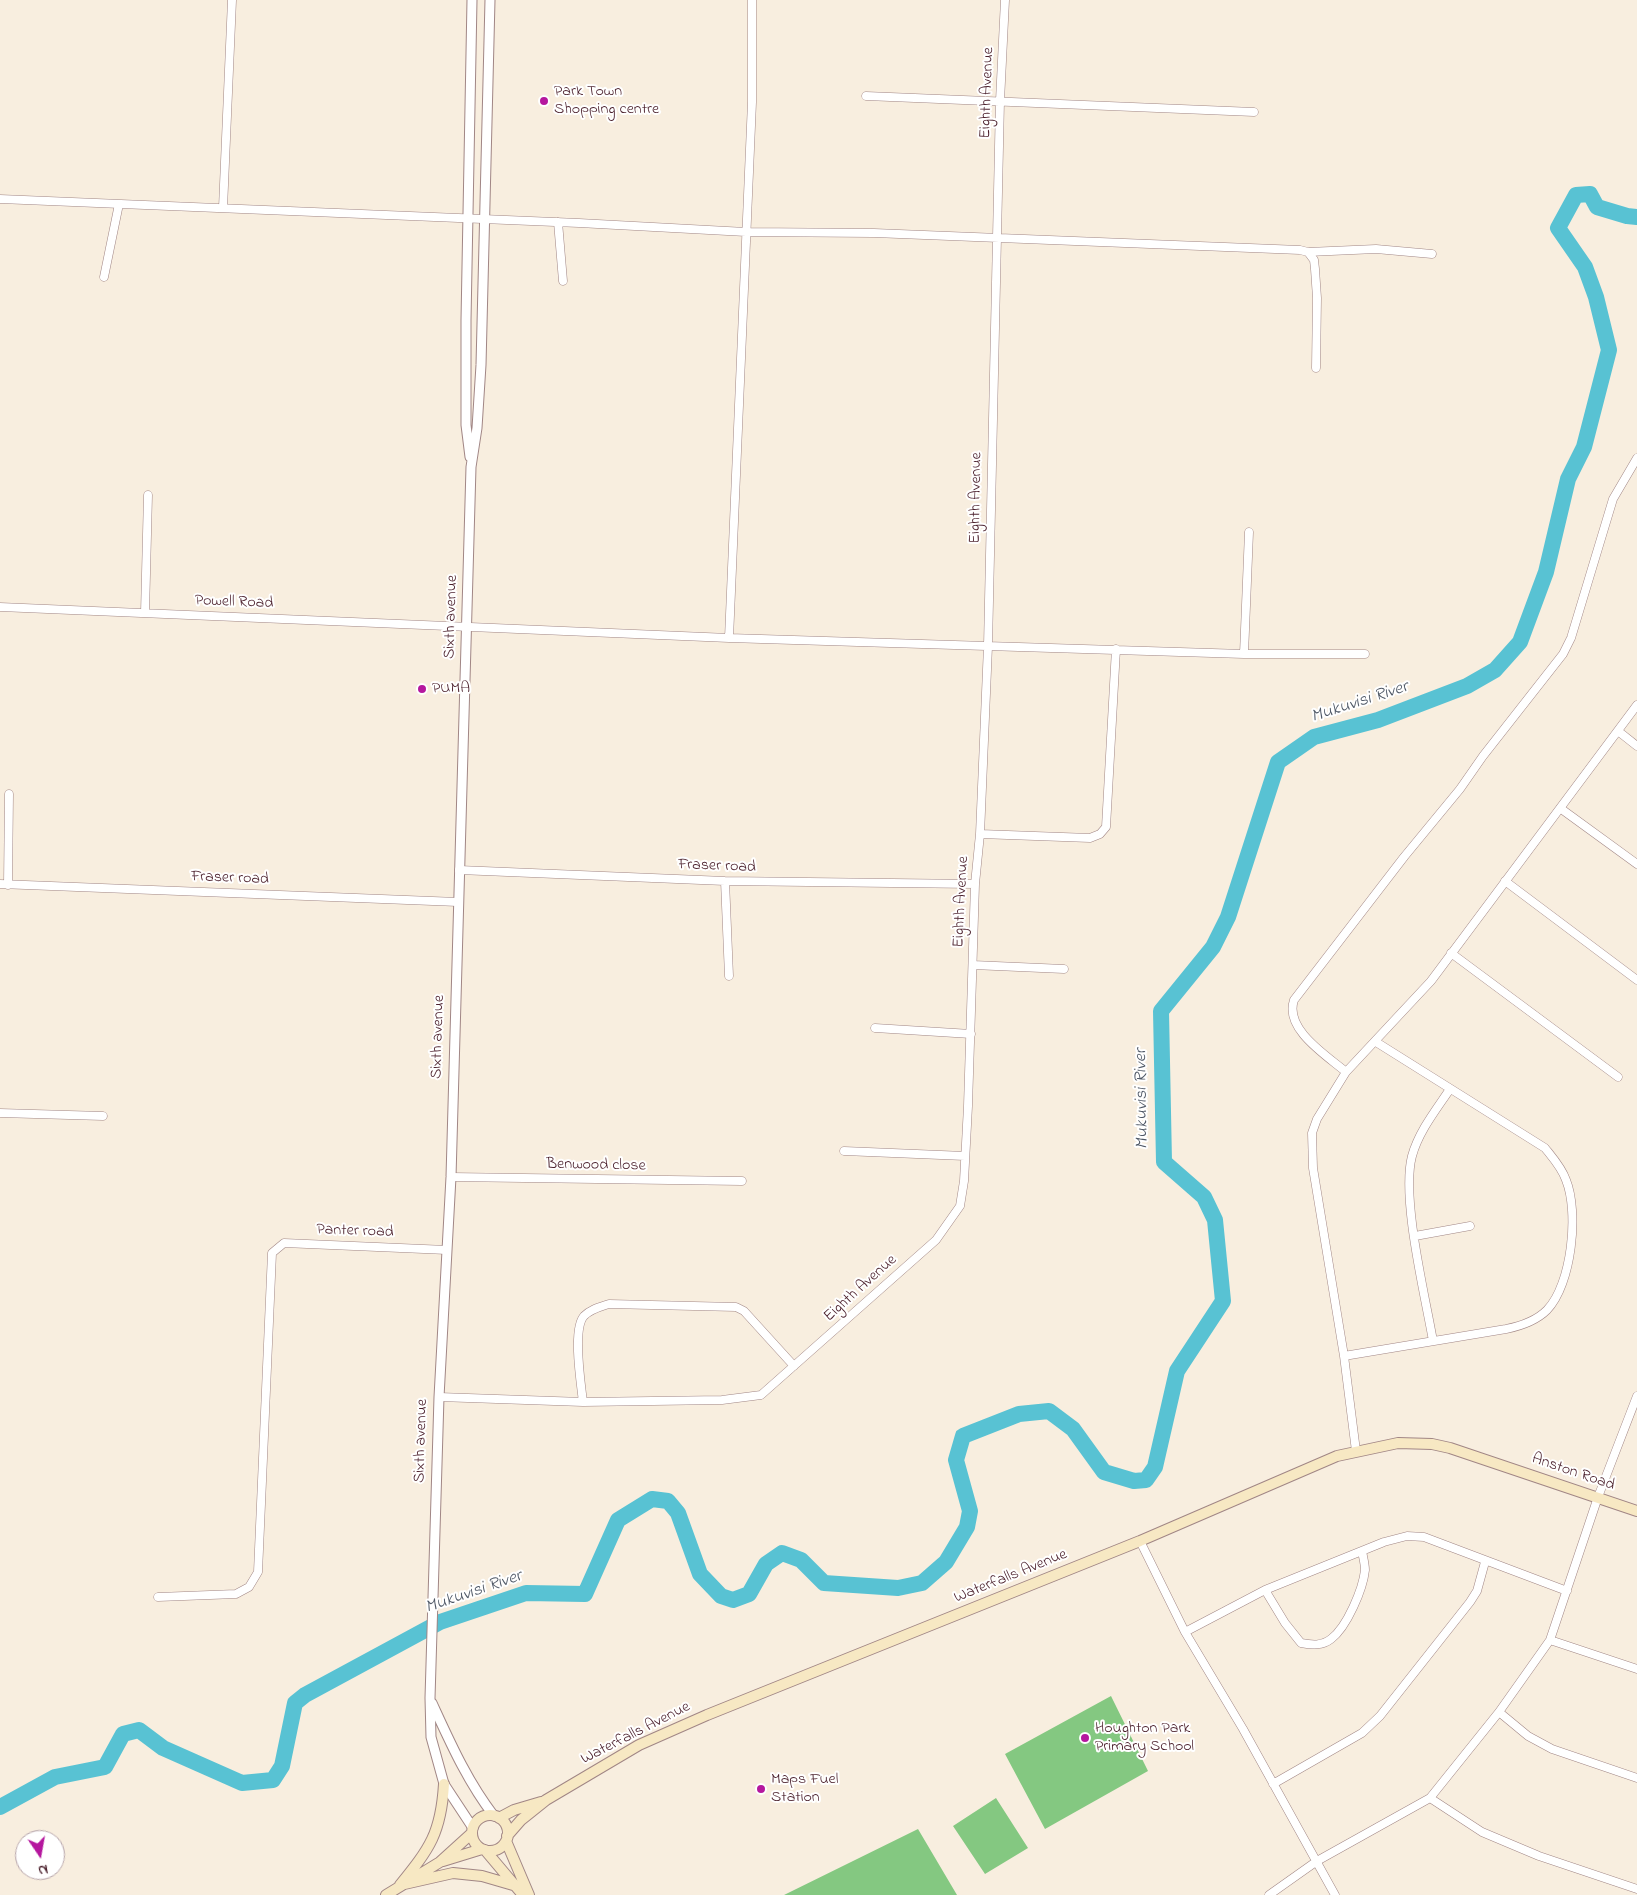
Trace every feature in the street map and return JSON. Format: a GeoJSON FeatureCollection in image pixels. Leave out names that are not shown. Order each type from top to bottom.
{"type":"FeatureCollection","features":[{"type":"Feature","properties":{"kind":"main road","name":"Waterfalls Avenue"},"geometry":{"type":"LineString","coordinates":[[506,1838],[521,1820],[546,1800],[662,1734],[1140,1541],[1314,1466],[1356,1451],[1398,1443],[1423,1443],[1450,1448],[1500,1463]]}},
{"type":"Feature","properties":{"kind":"main road","name":"Anston Road"},"geometry":{"type":"LineString","coordinates":[[1500,1463],[1637,1511]]}},
{"type":"Feature","properties":{"kind":"main road"},"geometry":{"type":"LineString","coordinates":[[400,1885],[423,1857],[436,1834],[443,1806],[444,1784]]}},
{"type":"Feature","properties":{"kind":"main road","name":"Waterfalls Avenue"},"geometry":{"type":"LineString","coordinates":[[496,1817],[546,1800]]}},
{"type":"Feature","properties":{"kind":"main road"},"geometry":{"type":"LineString","coordinates":[[386,1895],[440,1862],[472,1831],[478,1819],[496,1817],[506,1826],[506,1838],[529,1895]]}},
{"type":"Feature","properties":{"kind":"main road"},"geometry":{"type":"LineString","coordinates":[[472,1831],[477,1845],[523,1895]]}},
{"type":"Feature","properties":{"kind":"main road"},"geometry":{"type":"LineString","coordinates":[[440,1862],[483,1850],[497,1849],[506,1838]]}},
{"type":"Feature","properties":{"kind":"main road"},"geometry":{"type":"LineString","coordinates":[[400,1885],[453,1873],[482,1876],[513,1885]]}},
{"type":"Feature","properties":{"kind":"street"},"geometry":{"type":"LineString","coordinates":[[223,208],[232,0]]}},
{"type":"Feature","properties":{"kind":"street"},"geometry":{"type":"LineString","coordinates":[[472,0],[466,425],[472,467]]}},
{"type":"Feature","properties":{"kind":"street"},"geometry":{"type":"LineString","coordinates":[[472,467],[477,428],[481,365],[490,0]]}},
{"type":"Feature","properties":{"kind":"street"},"geometry":{"type":"LineString","coordinates":[[729,638],[752,102],[752,0]]}},
{"type":"Feature","properties":{"kind":"street","name":"Eighth Avenue"},"geometry":{"type":"LineString","coordinates":[[438,1396],[583,1402],[750,1398],[766,1392],[936,1240],[957,1213],[963,1199],[971,1034],[975,884],[980,834],[988,646],[1000,101],[1005,0]]}},
{"type":"Feature","properties":{"kind":"street"},"geometry":{"type":"LineString","coordinates":[[866,96],[1254,112]]}},
{"type":"Feature","properties":{"kind":"street"},"geometry":{"type":"LineString","coordinates":[[0,199],[468,218],[746,232],[874,233],[1300,250],[1308,252],[1376,249],[1432,254]]}},
{"type":"Feature","properties":{"kind":"street"},"geometry":{"type":"LineString","coordinates":[[104,277],[119,204]]}},
{"type":"Feature","properties":{"kind":"street"},"geometry":{"type":"LineString","coordinates":[[558,222],[563,282]]}},
{"type":"Feature","properties":{"kind":"street"},"geometry":{"type":"LineString","coordinates":[[1308,252],[1314,260],[1315,268],[1317,298],[1316,368]]}},
{"type":"Feature","properties":{"kind":"street"},"geometry":{"type":"LineString","coordinates":[[1346,1072],[1298,1029],[1292,1016],[1294,1000],[1404,857],[1460,789],[1483,756],[1563,654],[1571,638],[1613,499],[1637,458]]}},
{"type":"Feature","properties":{"kind":"street","name":"Sixth avenue"},"geometry":{"type":"LineString","coordinates":[[472,467],[450,1177],[438,1396],[430,1698],[431,1737],[444,1784],[472,1831]]}},
{"type":"Feature","properties":{"kind":"street"},"geometry":{"type":"LineString","coordinates":[[145,613],[148,495]]}},
{"type":"Feature","properties":{"kind":"street"},"geometry":{"type":"LineString","coordinates":[[1244,654],[1249,532]]}},
{"type":"Feature","properties":{"kind":"street","name":"Powell Road"},"geometry":{"type":"LineString","coordinates":[[0,607],[729,638],[1244,654],[1364,654]]}},
{"type":"Feature","properties":{"kind":"street"},"geometry":{"type":"LineString","coordinates":[[980,834],[1090,838],[1100,834],[1106,828],[1116,649]]}},
{"type":"Feature","properties":{"kind":"street"},"geometry":{"type":"LineString","coordinates":[[1356,1451],[1344,1356],[1311,1151],[1312,1133],[1316,1119],[1346,1072],[1414,1001],[1637,705]]}},
{"type":"Feature","properties":{"kind":"street"},"geometry":{"type":"LineString","coordinates":[[1618,732],[1637,746]]}},
{"type":"Feature","properties":{"kind":"street"},"geometry":{"type":"LineString","coordinates":[[4,884],[10,794]]}},
{"type":"Feature","properties":{"kind":"street"},"geometry":{"type":"LineString","coordinates":[[1560,808],[1637,864]]}},
{"type":"Feature","properties":{"kind":"street","name":"Fraser road"},"geometry":{"type":"LineString","coordinates":[[459,870],[726,881],[975,884]]}},
{"type":"Feature","properties":{"kind":"street"},"geometry":{"type":"LineString","coordinates":[[726,881],[728,976]]}},
{"type":"Feature","properties":{"kind":"street"},"geometry":{"type":"LineString","coordinates":[[1505,881],[1637,980]]}},
{"type":"Feature","properties":{"kind":"street","name":"Fraser road"},"geometry":{"type":"LineString","coordinates":[[4,884],[458,902]]}},
{"type":"Feature","properties":{"kind":"street"},"geometry":{"type":"LineString","coordinates":[[1451,953],[1618,1077]]}},
{"type":"Feature","properties":{"kind":"street"},"geometry":{"type":"LineString","coordinates":[[973,964],[1064,969]]}},
{"type":"Feature","properties":{"kind":"street"},"geometry":{"type":"LineString","coordinates":[[875,1028],[971,1034]]}},
{"type":"Feature","properties":{"kind":"street"},"geometry":{"type":"LineString","coordinates":[[1344,1356],[1522,1325],[1547,1310],[1556,1297],[1563,1278],[1573,1224],[1567,1180],[1545,1148],[1376,1042]]}},
{"type":"Feature","properties":{"kind":"street"},"geometry":{"type":"LineString","coordinates":[[1433,1341],[1415,1236],[1409,1187],[1409,1170],[1418,1140],[1450,1089]]}},
{"type":"Feature","properties":{"kind":"street"},"geometry":{"type":"LineString","coordinates":[[0,1113],[103,1116]]}},
{"type":"Feature","properties":{"kind":"street"},"geometry":{"type":"LineString","coordinates":[[844,1151],[965,1156]]}},
{"type":"Feature","properties":{"kind":"street","name":"Benwood close"},"geometry":{"type":"LineString","coordinates":[[450,1177],[742,1182]]}},
{"type":"Feature","properties":{"kind":"street"},"geometry":{"type":"LineString","coordinates":[[1415,1236],[1470,1226]]}},
{"type":"Feature","properties":{"kind":"street","name":"Panter road"},"geometry":{"type":"LineString","coordinates":[[158,1597],[236,1594],[249,1587],[258,1572],[270,1258],[275,1249],[284,1243],[447,1250]]}},
{"type":"Feature","properties":{"kind":"street"},"geometry":{"type":"LineString","coordinates":[[583,1402],[578,1362],[581,1322],[593,1309],[609,1304],[736,1307],[744,1311],[794,1366]]}},
{"type":"Feature","properties":{"kind":"street"},"geometry":{"type":"LineString","coordinates":[[1269,1895],[1317,1861],[1430,1798],[1499,1712],[1550,1640],[1598,1497],[1637,1396]]}},
{"type":"Feature","properties":{"kind":"street"},"geometry":{"type":"LineString","coordinates":[[1185,1632],[1265,1590],[1384,1542],[1407,1536],[1424,1537],[1485,1562],[1567,1591]]}},
{"type":"Feature","properties":{"kind":"street"},"geometry":{"type":"LineString","coordinates":[[1140,1541],[1185,1632],[1274,1784],[1335,1895]]}},
{"type":"Feature","properties":{"kind":"street"},"geometry":{"type":"LineString","coordinates":[[1265,1590],[1284,1623],[1301,1643],[1314,1645],[1330,1640],[1339,1631],[1363,1584],[1365,1568],[1362,1551]]}},
{"type":"Feature","properties":{"kind":"street"},"geometry":{"type":"LineString","coordinates":[[1274,1784],[1362,1733],[1380,1716],[1470,1602],[1477,1591],[1485,1562]]}},
{"type":"Feature","properties":{"kind":"street"},"geometry":{"type":"LineString","coordinates":[[1550,1640],[1637,1669]]}},
{"type":"Feature","properties":{"kind":"street"},"geometry":{"type":"LineString","coordinates":[[430,1698],[460,1762],[481,1799],[496,1817]]}},
{"type":"Feature","properties":{"kind":"street"},"geometry":{"type":"LineString","coordinates":[[1499,1712],[1528,1736],[1552,1750],[1637,1778]]}},
{"type":"Feature","properties":{"kind":"street"},"geometry":{"type":"LineString","coordinates":[[1430,1798],[1482,1832],[1539,1856],[1637,1889]]}},
{"type":"Feature","properties":{"kind":"green space"},"geometry":{"type":"Polygon","coordinates":[[[1111,1696],[1148,1771],[1045,1829],[1005,1754],[1111,1696]]]}},
{"type":"Feature","properties":{"kind":"green space"},"geometry":{"type":"Polygon","coordinates":[[[996,1798],[1028,1848],[985,1874],[953,1826],[996,1798]]]}},
{"type":"Feature","properties":{"kind":"green space"},"geometry":{"type":"Polygon","coordinates":[[[918,1829],[957,1895],[784,1895],[918,1829]]]}},
{"type":"Feature","properties":{"kind":"waterway","name":"Mukuvisi River"},"geometry":{"type":"LineString","coordinates":[[0,1807],[55,1777],[105,1767],[123,1734],[139,1730],[163,1748],[242,1783],[273,1780],[282,1766],[295,1703],[305,1695],[440,1622],[526,1593],[585,1594],[618,1520],[652,1499],[668,1501],[678,1513],[700,1574],[721,1596],[733,1600],[749,1594],[766,1564],[782,1553],[801,1560],[824,1583],[898,1588],[922,1583],[946,1562],[967,1527],[970,1511],[956,1460],[963,1436],[1019,1414],[1049,1411],[1073,1429],[1104,1472],[1134,1481],[1146,1480],[1155,1467],[1177,1371],[1223,1301],[1215,1220],[1204,1197],[1164,1162],[1161,1011],[1213,947],[1228,917],[1278,762],[1314,737],[1378,720],[1467,686],[1495,670],[1520,642],[1546,572],[1568,479],[1584,447],[1609,350],[1596,297],[1585,267],[1558,228],[1576,195],[1590,194],[1597,207],[1637,217]]}},
{"type":"Feature","properties":{"kind":"place","name":"Park Town Shopping centre"},"geometry":{"type":"Point","coordinates":[544,101]}},
{"type":"Feature","properties":{"kind":"place","name":"PUMA"},"geometry":{"type":"Point","coordinates":[422,689]}},
{"type":"Feature","properties":{"kind":"place","name":"Houghton Park Primary School"},"geometry":{"type":"Point","coordinates":[1085,1738]}},
{"type":"Feature","properties":{"kind":"place","name":"Maps Fuel Station"},"geometry":{"type":"Point","coordinates":[761,1789]}}]}
